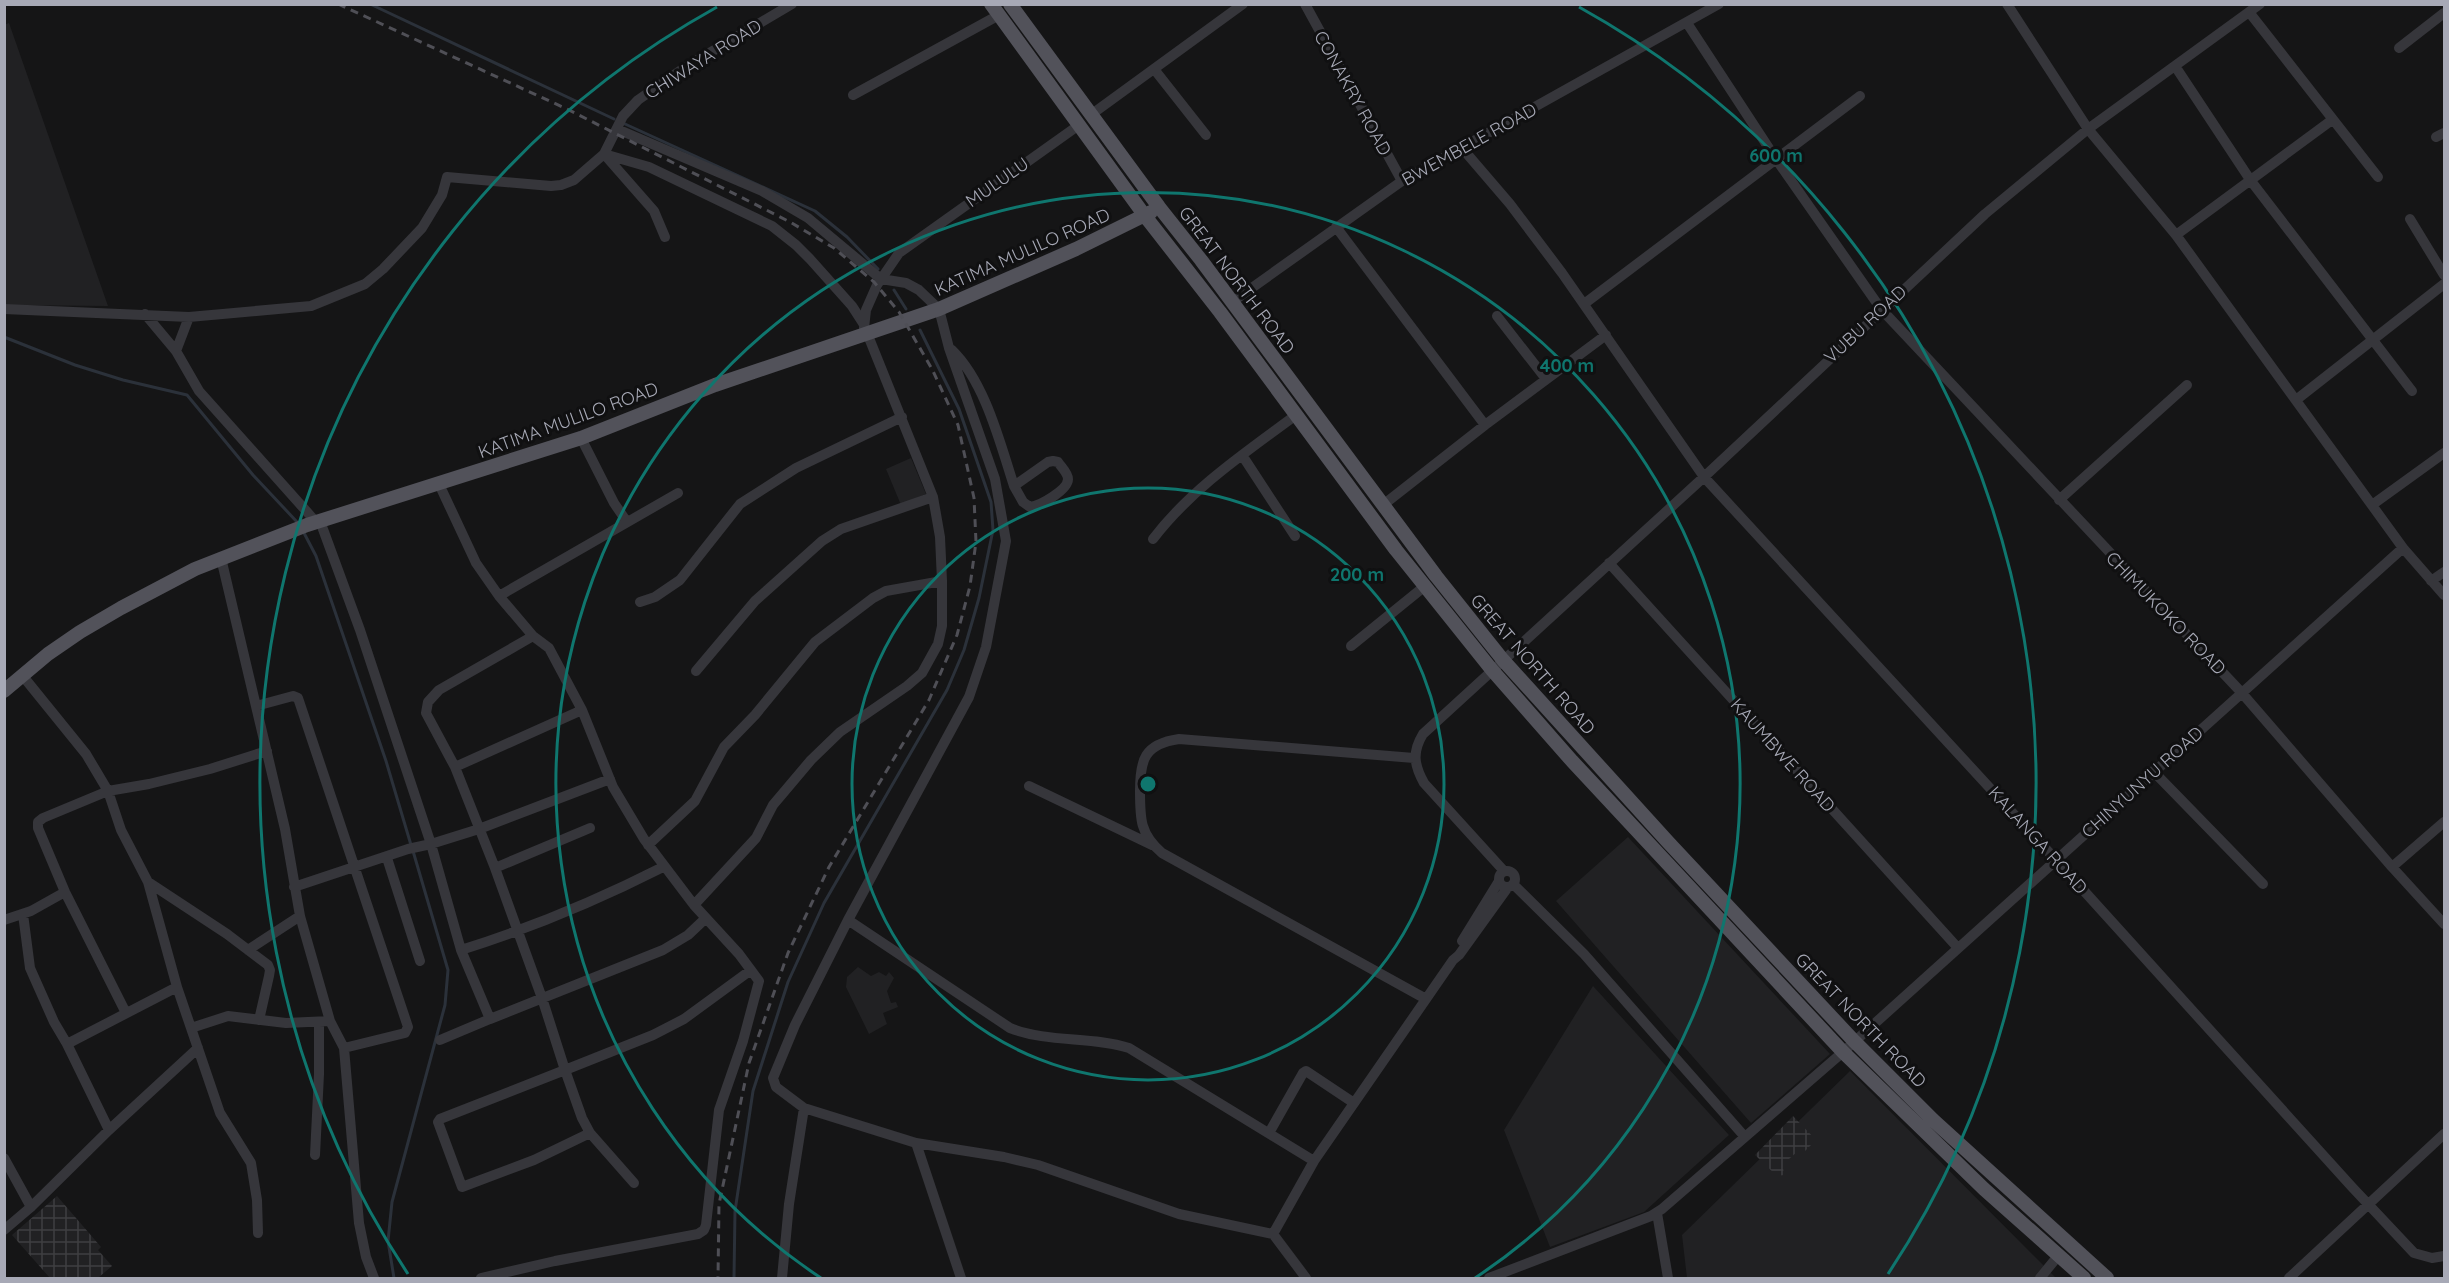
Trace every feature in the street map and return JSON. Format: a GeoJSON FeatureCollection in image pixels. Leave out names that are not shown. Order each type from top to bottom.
{"type":"FeatureCollection","features":[{"type":"Feature","properties":{"kind":"main road","name":"GREAT NORTH ROAD"},"geometry":{"type":"LineString","coordinates":[[1010,4],[1159,207],[1383,505],[1503,660],[1676,851],[1854,1041],[1934,1120],[2107,1278]]}},
{"type":"Feature","properties":{"kind":"main road","name":"GREAT NORTH ROAD"},"geometry":{"type":"LineString","coordinates":[[995,10],[1145,216],[1220,312],[1425,586],[1492,670],[1572,761],[1843,1052],[1975,1181],[2084,1278]]}},
{"type":"Feature","properties":{"kind":"main road","name":"KATIMA MULILO ROAD"},"geometry":{"type":"LineString","coordinates":[[4,691],[72,638],[121,608],[221,558],[309,524],[581,438],[865,331],[939,309],[1076,249],[1159,207]]}},
{"type":"Feature","properties":{"kind":"street","name":"CHIWAYA ROAD"},"geometry":{"type":"LineString","coordinates":[[604,154],[623,116],[638,100],[684,68],[792,4]]}},
{"type":"Feature","properties":{"kind":"street"},"geometry":{"type":"LineString","coordinates":[[1092,114],[1243,4]]}},
{"type":"Feature","properties":{"kind":"street","name":"CONAKRY ROAD"},"geometry":{"type":"LineString","coordinates":[[1305,4],[1402,181]]}},
{"type":"Feature","properties":{"kind":"street","name":"BWEMBELE ROAD"},"geometry":{"type":"LineString","coordinates":[[1232,302],[1402,181],[1719,4]]}},
{"type":"Feature","properties":{"kind":"street"},"geometry":{"type":"LineString","coordinates":[[2007,4],[2088,129],[2176,235],[2403,548],[2445,595]]}},
{"type":"Feature","properties":{"kind":"street","name":"VUBU ROAD"},"geometry":{"type":"LineString","coordinates":[[1414,758],[1417,744],[1423,734],[1704,477],[1984,213],[2088,129],[2260,4]]}},
{"type":"Feature","properties":{"kind":"street"},"geometry":{"type":"LineString","coordinates":[[853,94],[995,10]]}},
{"type":"Feature","properties":{"kind":"street"},"geometry":{"type":"LineString","coordinates":[[2249,12],[2378,177]]}},
{"type":"Feature","properties":{"kind":"street"},"geometry":{"type":"LineString","coordinates":[[2399,48],[2445,13]]}},
{"type":"Feature","properties":{"kind":"street","name":"CHIMUKOKO ROAD"},"geometry":{"type":"LineString","coordinates":[[1687,23],[1776,159],[1881,309],[2241,692],[2392,867],[2445,924]]}},
{"type":"Feature","properties":{"kind":"street"},"geometry":{"type":"LineString","coordinates":[[2175,66],[2251,181],[2412,391]]}},
{"type":"Feature","properties":{"kind":"street"},"geometry":{"type":"LineString","coordinates":[[1154,69],[1206,135]]}},
{"type":"Feature","properties":{"kind":"street"},"geometry":{"type":"LineString","coordinates":[[1584,304],[1860,96]]}},
{"type":"Feature","properties":{"kind":"street"},"geometry":{"type":"LineString","coordinates":[[2176,235],[2332,120]]}},
{"type":"Feature","properties":{"kind":"street","name":"MULULU"},"geometry":{"type":"LineString","coordinates":[[865,331],[866,310],[880,279],[899,253],[1079,124]]}},
{"type":"Feature","properties":{"kind":"street"},"geometry":{"type":"LineString","coordinates":[[616,129],[762,192],[808,218],[880,279],[906,283],[919,290],[939,309],[949,348],[994,479],[1006,541],[986,647],[969,697],[848,920],[795,1025],[773,1078],[776,1087],[804,1108],[916,1143],[1004,1157],[1038,1165],[1179,1214],[1273,1234],[1306,1278]]}},
{"type":"Feature","properties":{"kind":"street","name":"KALANGA ROAD"},"geometry":{"type":"LineString","coordinates":[[1462,148],[1536,237],[1704,477],[2414,1253],[2432,1258],[2445,1256]]}},
{"type":"Feature","properties":{"kind":"street"},"geometry":{"type":"LineString","coordinates":[[604,154],[654,211],[665,237]]}},
{"type":"Feature","properties":{"kind":"street"},"geometry":{"type":"LineString","coordinates":[[4,309],[189,317],[311,306],[365,284],[383,269],[422,228],[442,195],[447,177],[561,185],[574,180],[604,154]]}},
{"type":"Feature","properties":{"kind":"street"},"geometry":{"type":"LineString","coordinates":[[604,154],[649,167],[772,226],[796,245],[852,306],[902,417],[933,497],[940,537],[942,627],[933,657],[922,673],[907,686],[840,732],[817,754],[773,805],[756,838],[694,905]]}},
{"type":"Feature","properties":{"kind":"street"},"geometry":{"type":"LineString","coordinates":[[2410,219],[2445,275]]}},
{"type":"Feature","properties":{"kind":"street"},"geometry":{"type":"LineString","coordinates":[[1336,227],[1485,425]]}},
{"type":"Feature","properties":{"kind":"street"},"geometry":{"type":"LineString","coordinates":[[2296,399],[2374,342],[2445,284]]}},
{"type":"Feature","properties":{"kind":"street"},"geometry":{"type":"LineString","coordinates":[[145,314],[176,351],[199,391],[309,524],[360,630],[461,950],[490,1019]]}},
{"type":"Feature","properties":{"kind":"street"},"geometry":{"type":"LineString","coordinates":[[1497,316],[1546,380]]}},
{"type":"Feature","properties":{"kind":"street"},"geometry":{"type":"LineString","coordinates":[[176,351],[189,317]]}},
{"type":"Feature","properties":{"kind":"street"},"geometry":{"type":"LineString","coordinates":[[1383,505],[1606,335]]}},
{"type":"Feature","properties":{"kind":"street"},"geometry":{"type":"LineString","coordinates":[[949,348],[960,358],[975,382],[998,437],[1014,486],[1023,502],[1030,507],[1039,506],[1065,488],[1068,476],[1058,462],[1048,462],[1014,486]]}},
{"type":"Feature","properties":{"kind":"street"},"geometry":{"type":"LineString","coordinates":[[2059,500],[2187,385]]}},
{"type":"Feature","properties":{"kind":"street"},"geometry":{"type":"LineString","coordinates":[[1153,538],[1185,503],[1242,455],[1296,415]]}},
{"type":"Feature","properties":{"kind":"street"},"geometry":{"type":"LineString","coordinates":[[640,602],[654,597],[680,580],[740,504],[796,468],[902,417]]}},
{"type":"Feature","properties":{"kind":"street"},"geometry":{"type":"LineString","coordinates":[[581,438],[614,503],[627,522]]}},
{"type":"Feature","properties":{"kind":"street"},"geometry":{"type":"LineString","coordinates":[[2372,505],[2445,453]]}},
{"type":"Feature","properties":{"kind":"street"},"geometry":{"type":"LineString","coordinates":[[1242,455],[1295,536]]}},
{"type":"Feature","properties":{"kind":"street"},"geometry":{"type":"LineString","coordinates":[[439,484],[476,563],[499,596],[533,636],[549,648],[582,710],[610,779],[648,845],[694,905],[759,981],[719,1110],[704,1230],[698,1234],[547,1262],[494,1277],[482,1278]]}},
{"type":"Feature","properties":{"kind":"street"},"geometry":{"type":"LineString","coordinates":[[499,596],[678,493]]}},
{"type":"Feature","properties":{"kind":"street"},"geometry":{"type":"LineString","coordinates":[[696,671],[755,601],[822,541],[841,529],[933,497]]}},
{"type":"Feature","properties":{"kind":"street","name":"CHINYUNYU ROAD"},"geometry":{"type":"LineString","coordinates":[[1490,1278],[1657,1213],[1843,1052],[2403,548]]}},
{"type":"Feature","properties":{"kind":"street"},"geometry":{"type":"LineString","coordinates":[[221,558],[285,830],[300,916],[330,1021],[344,1048],[359,1223],[366,1257],[374,1278]]}},
{"type":"Feature","properties":{"kind":"street","name":"KAUMBWE ROAD"},"geometry":{"type":"LineString","coordinates":[[1609,563],[1958,948]]}},
{"type":"Feature","properties":{"kind":"street"},"geometry":{"type":"LineString","coordinates":[[2431,581],[2445,572]]}},
{"type":"Feature","properties":{"kind":"street"},"geometry":{"type":"LineString","coordinates":[[648,845],[695,801],[724,747],[761,708],[815,642],[873,598],[886,591],[942,581]]}},
{"type":"Feature","properties":{"kind":"street"},"geometry":{"type":"LineString","coordinates":[[1351,646],[1425,586]]}},
{"type":"Feature","properties":{"kind":"street"},"geometry":{"type":"LineString","coordinates":[[533,636],[439,690],[428,702],[426,713],[455,767],[495,868],[582,1118],[590,1134],[634,1183]]}},
{"type":"Feature","properties":{"kind":"street"},"geometry":{"type":"LineString","coordinates":[[22,675],[86,754],[108,791],[121,830],[148,882],[177,987],[219,1113],[252,1163],[257,1200],[258,1233]]}},
{"type":"Feature","properties":{"kind":"street"},"geometry":{"type":"LineString","coordinates":[[256,706],[293,696],[298,698],[408,1027],[405,1033],[344,1048]]}},
{"type":"Feature","properties":{"kind":"street"},"geometry":{"type":"LineString","coordinates":[[455,767],[582,710]]}},
{"type":"Feature","properties":{"kind":"street"},"geometry":{"type":"LineString","coordinates":[[1152,845],[1143,830],[1141,821],[1140,767],[1153,748],[1165,741],[1179,739],[1414,758],[1424,783],[1506,881],[1584,954],[1745,1137]]}},
{"type":"Feature","properties":{"kind":"street"},"geometry":{"type":"LineString","coordinates":[[126,1013],[65,892],[38,828],[38,822],[108,791],[149,784],[210,769],[267,751]]}},
{"type":"Feature","properties":{"kind":"street"},"geometry":{"type":"LineString","coordinates":[[2153,771],[2263,884]]}},
{"type":"Feature","properties":{"kind":"street"},"geometry":{"type":"LineString","coordinates":[[294,887],[387,858],[408,849],[479,829],[610,779]]}},
{"type":"Feature","properties":{"kind":"street"},"geometry":{"type":"LineString","coordinates":[[1029,786],[1152,845],[1162,854],[1426,999]]}},
{"type":"Feature","properties":{"kind":"street"},"geometry":{"type":"LineString","coordinates":[[2392,867],[2445,822]]}},
{"type":"Feature","properties":{"kind":"street"},"geometry":{"type":"LineString","coordinates":[[495,868],[590,828]]}},
{"type":"Feature","properties":{"kind":"street"},"geometry":{"type":"LineString","coordinates":[[387,858],[420,960]]}},
{"type":"Feature","properties":{"kind":"street"},"geometry":{"type":"LineString","coordinates":[[461,950],[518,932],[620,889],[663,867]]}},
{"type":"Feature","properties":{"kind":"street"},"geometry":{"type":"LineString","coordinates":[[1273,1234],[1314,1161],[1453,960],[1455,951],[1506,881]]}},
{"type":"Feature","properties":{"kind":"street"},"geometry":{"type":"LineString","coordinates":[[148,882],[248,950],[270,970],[259,1020]]}},
{"type":"Feature","properties":{"kind":"street"},"geometry":{"type":"LineString","coordinates":[[4,920],[23,914],[65,892]]}},
{"type":"Feature","properties":{"kind":"street"},"geometry":{"type":"LineString","coordinates":[[23,914],[30,968],[54,1022],[109,1130]]}},
{"type":"Feature","properties":{"kind":"street"},"geometry":{"type":"LineString","coordinates":[[248,950],[300,916]]}},
{"type":"Feature","properties":{"kind":"street"},"geometry":{"type":"LineString","coordinates":[[440,1040],[663,950],[688,934],[706,918]]}},
{"type":"Feature","properties":{"kind":"street"},"geometry":{"type":"LineString","coordinates":[[848,920],[1010,1028],[1029,1034],[1114,1043],[1129,1048],[1314,1161]]}},
{"type":"Feature","properties":{"kind":"street"},"geometry":{"type":"LineString","coordinates":[[590,1134],[534,1160],[466,1186],[460,1185],[438,1126],[440,1119],[653,1035],[684,1019],[751,970]]}},
{"type":"Feature","properties":{"kind":"street"},"geometry":{"type":"LineString","coordinates":[[67,1044],[177,987]]}},
{"type":"Feature","properties":{"kind":"street"},"geometry":{"type":"LineString","coordinates":[[191,1028],[228,1016],[286,1023],[330,1021]]}},
{"type":"Feature","properties":{"kind":"street"},"geometry":{"type":"LineString","coordinates":[[315,1155],[319,1023]]}},
{"type":"Feature","properties":{"kind":"street"},"geometry":{"type":"LineString","coordinates":[[4,1230],[198,1048]]}},
{"type":"Feature","properties":{"kind":"street"},"geometry":{"type":"LineString","coordinates":[[1269,1133],[1303,1072],[1306,1071],[1354,1103]]}},
{"type":"Feature","properties":{"kind":"street"},"geometry":{"type":"LineString","coordinates":[[782,1278],[789,1204],[804,1108]]}},
{"type":"Feature","properties":{"kind":"street"},"geometry":{"type":"LineString","coordinates":[[2289,1278],[2445,1134]]}},
{"type":"Feature","properties":{"kind":"street"},"geometry":{"type":"LineString","coordinates":[[916,1143],[961,1278]]}},
{"type":"Feature","properties":{"kind":"street"},"geometry":{"type":"LineString","coordinates":[[4,1158],[31,1207]]}},
{"type":"Feature","properties":{"kind":"street"},"geometry":{"type":"LineString","coordinates":[[1657,1213],[1668,1278]]}},
{"type":"Feature","properties":{"kind":"street"},"geometry":{"type":"LineString","coordinates":[[2040,1278],[2058,1256]]}},
{"type":"Feature","properties":{"kind":"shaded area"},"geometry":{"type":"Polygon","coordinates":[[[9,23],[108,306],[5,305],[4,25],[9,23]]]}},
{"type":"Feature","properties":{"kind":"shaded area"},"geometry":{"type":"Polygon","coordinates":[[[911,458],[926,494],[901,505],[886,469],[911,458]]]}},
{"type":"Feature","properties":{"kind":"shaded area"},"geometry":{"type":"Polygon","coordinates":[[[1628,837],[1830,1054],[1751,1123],[1556,901],[1628,837]]]}},
{"type":"Feature","properties":{"kind":"shaded area"},"geometry":{"type":"Polygon","coordinates":[[[858,967],[871,976],[879,972],[886,976],[889,972],[894,978],[887,991],[891,1003],[896,1002],[898,1007],[883,1013],[887,1024],[869,1034],[846,987],[847,977],[858,967]]]}},
{"type":"Feature","properties":{"kind":"shaded area"},"geometry":{"type":"Polygon","coordinates":[[[1593,986],[1729,1135],[1644,1212],[1550,1247],[1504,1130],[1593,986]]]}},
{"type":"Feature","properties":{"kind":"shaded area"},"geometry":{"type":"Polygon","coordinates":[[[1850,1071],[2056,1278],[1687,1278],[1682,1235],[1850,1071]]]}},
{"type":"Feature","properties":{"kind":"shaded area"},"geometry":{"type":"Polygon","coordinates":[[[1793,1116],[1816,1140],[1804,1152],[1798,1151],[1789,1159],[1790,1167],[1783,1168],[1784,1175],[1777,1176],[1755,1155],[1793,1116]]]}},
{"type":"Feature","properties":{"kind":"shaded area"},"geometry":{"type":"Polygon","coordinates":[[[57,1196],[101,1247],[98,1250],[112,1266],[98,1278],[50,1278],[12,1235],[57,1196]]]}},
{"type":"Feature","properties":{"kind":"waterway"},"geometry":{"type":"LineString","coordinates":[[370,4],[614,119]]}},
{"type":"Feature","properties":{"kind":"waterway"},"geometry":{"type":"LineString","coordinates":[[625,124],[815,211],[847,237],[878,269]]}},
{"type":"Feature","properties":{"kind":"waterway"},"geometry":{"type":"LineString","coordinates":[[894,290],[906,309]]}},
{"type":"Feature","properties":{"kind":"waterway"},"geometry":{"type":"LineString","coordinates":[[734,1278],[735,1211],[753,1091],[788,982],[824,903],[947,690],[964,650],[979,598],[993,530],[991,502],[959,409],[920,330]]}},
{"type":"Feature","properties":{"kind":"waterway"},"geometry":{"type":"LineString","coordinates":[[4,337],[75,365],[123,380],[187,395],[253,475],[298,523]]}},
{"type":"Feature","properties":{"kind":"waterway"},"geometry":{"type":"LineString","coordinates":[[303,531],[316,556],[386,761],[411,845]]}},
{"type":"Feature","properties":{"kind":"waterway"},"geometry":{"type":"LineString","coordinates":[[394,1278],[388,1241],[392,1202],[445,1005],[448,970],[413,851]]}},
{"type":"Feature","properties":{"kind":"railway"},"geometry":{"type":"LineString","coordinates":[[338,4],[567,109],[790,222],[834,248],[874,282],[899,312],[932,369],[958,425],[974,498],[976,542],[970,586],[957,635],[929,700],[829,867],[788,953],[749,1063],[719,1204],[718,1278]]}}]}
